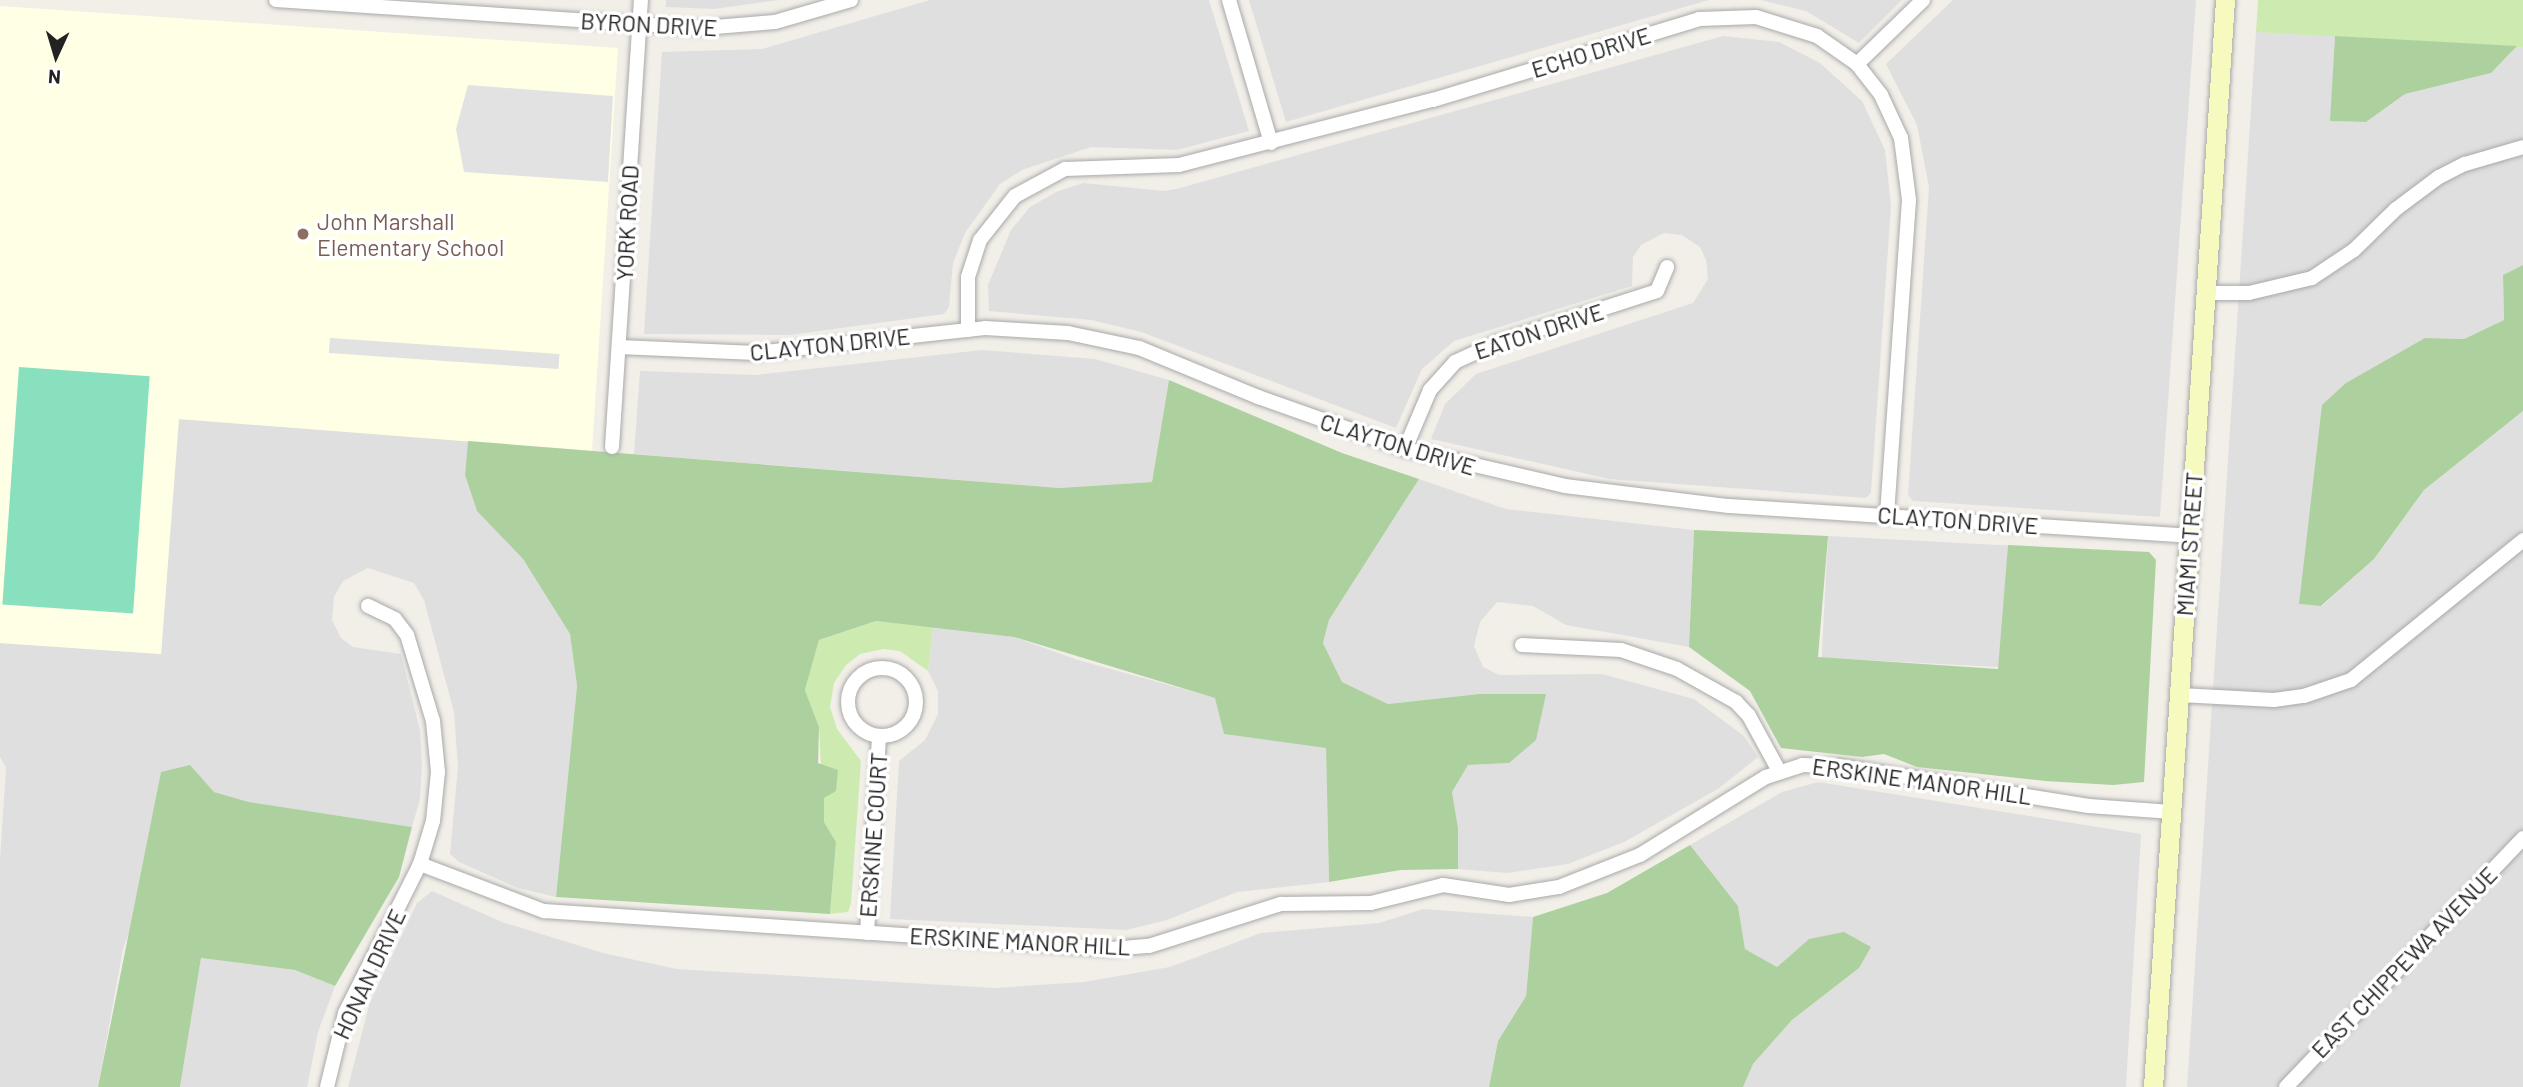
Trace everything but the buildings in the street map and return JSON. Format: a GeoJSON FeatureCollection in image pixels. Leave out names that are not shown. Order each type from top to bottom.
{"type":"FeatureCollection","features":[{"type":"Feature","properties":{"kind":"street","name":"BYRON DRIVE"},"geometry":{"type":"LineString","coordinates":[[276,0],[387,4],[640,25],[735,28],[775,22],[851,0]]}},
{"type":"Feature","properties":{"kind":"street","name":"YORK ROAD"},"geometry":{"type":"LineString","coordinates":[[612,447],[641,0]]}},
{"type":"Feature","properties":{"kind":"street"},"geometry":{"type":"LineString","coordinates":[[1229,0],[1271,143]]}},
{"type":"Feature","properties":{"kind":"street"},"geometry":{"type":"LineString","coordinates":[[1857,64],[1923,0]]}},
{"type":"Feature","properties":{"kind":"street","name":"MIAMI STREET"},"geometry":{"type":"LineString","coordinates":[[2153,1087],[2225,0]]}},
{"type":"Feature","properties":{"kind":"street","name":"ECHO DRIVE"},"geometry":{"type":"LineString","coordinates":[[968,330],[968,277],[975,252],[990,222],[1027,187],[1084,165],[1155,169],[1271,143],[1457,93],[1699,19],[1731,15],[1775,21],[1817,36],[1857,64],[1895,122],[1908,178],[1887,516]]}},
{"type":"Feature","properties":{"kind":"street"},"geometry":{"type":"LineString","coordinates":[[2206,293],[2249,293],[2312,278],[2354,250],[2396,209],[2439,177],[2465,164],[2523,147]]}},
{"type":"Feature","properties":{"kind":"street","name":"EATON DRIVE"},"geometry":{"type":"LineString","coordinates":[[1405,449],[1430,390],[1455,362],[1496,343],[1657,291],[1667,267]]}},
{"type":"Feature","properties":{"kind":"street","name":"CLAYTON DRIVE"},"geometry":{"type":"LineString","coordinates":[[620,347],[756,353],[968,330],[1037,329],[1128,345],[1405,449],[1479,469],[1644,498],[2190,536]]}},
{"type":"Feature","properties":{"kind":"street"},"geometry":{"type":"LineString","coordinates":[[2180,695],[2274,700],[2304,696],[2351,680],[2523,540]]}},
{"type":"Feature","properties":{"kind":"street","name":"HONAN DRIVE"},"geometry":{"type":"LineString","coordinates":[[327,1087],[345,1013],[420,864],[433,821],[438,772],[435,729],[407,635],[395,619],[368,606]]}},
{"type":"Feature","properties":{"kind":"street"},"geometry":{"type":"LineString","coordinates":[[1522,645],[1621,650],[1677,669],[1736,702],[1749,716],[1779,771]]}},
{"type":"Feature","properties":{"kind":"street"},"geometry":{"type":"LineString","coordinates":[[887,668],[907,678],[916,699],[908,723],[898,732],[880,736],[856,724],[848,701],[851,688],[864,673],[887,668]]}},
{"type":"Feature","properties":{"kind":"street","name":"ERSKINE COURT"},"geometry":{"type":"LineString","coordinates":[[867,933],[880,736]]}},
{"type":"Feature","properties":{"kind":"street","name":"ERSKINE MANOR HILL"},"geometry":{"type":"LineString","coordinates":[[420,864],[544,912],[1111,949],[1149,947],[1281,904],[1371,903],[1443,885],[1509,895],[1536,892],[1640,855],[1779,771],[1801,765],[1839,766],[2090,806],[2172,812]]}},
{"type":"Feature","properties":{"kind":"street","name":"EAST CHIPPEWA AVENUE"},"geometry":{"type":"LineString","coordinates":[[2286,1087],[2523,838]]}},
{"type":"Feature","properties":{"kind":"shaded area"},"geometry":{"type":"Polygon","coordinates":[[[666,0],[779,0],[714,9],[666,7],[666,0]]]}},
{"type":"Feature","properties":{"kind":"shaded area"},"geometry":{"type":"Polygon","coordinates":[[[930,0],[1209,0],[1249,131],[1177,150],[1091,147],[1022,170],[1000,184],[965,233],[953,263],[949,307],[944,314],[790,335],[644,334],[662,52],[762,49],[930,0]]]}},
{"type":"Feature","properties":{"kind":"shaded area"},"geometry":{"type":"Polygon","coordinates":[[[1249,0],[1709,0],[1286,122],[1249,0]]]}},
{"type":"Feature","properties":{"kind":"shaded area"},"geometry":{"type":"Polygon","coordinates":[[[1761,0],[1902,0],[1859,43],[1806,11],[1761,0]]]}},
{"type":"Feature","properties":{"kind":"shaded area"},"geometry":{"type":"Polygon","coordinates":[[[1953,0],[2196,0],[2160,517],[1913,501],[1908,495],[1929,187],[1917,125],[1886,64],[1953,0]]]}},
{"type":"Feature","properties":{"kind":"shaded area","name":"John Marshall Elementary School"},"geometry":{"type":"Polygon","coordinates":[[[0,6],[618,48],[592,451],[179,419],[161,654],[0,643],[0,6]]]}},
{"type":"Feature","properties":{"kind":"shaded area"},"geometry":{"type":"Polygon","coordinates":[[[2256,32],[2335,36],[2331,121],[2366,122],[2405,94],[2491,73],[2517,46],[2523,47],[2523,265],[2503,275],[2504,320],[2464,339],[2425,338],[2299,604],[2322,606],[2374,559],[2424,490],[2523,411],[2523,1087],[2187,1087],[2256,32]]]}},
{"type":"Feature","properties":{"kind":"shaded area"},"geometry":{"type":"Polygon","coordinates":[[[1723,36],[1779,42],[1820,63],[1862,101],[1885,150],[1891,206],[1871,493],[1866,498],[1610,479],[1431,439],[1445,404],[1476,374],[1693,303],[1708,279],[1706,260],[1700,247],[1682,235],[1664,233],[1641,245],[1633,257],[1632,286],[1454,341],[1422,369],[1396,428],[1141,332],[1091,320],[989,311],[988,285],[1011,230],[1030,207],[1056,192],[1083,183],[1165,191],[1180,188],[1723,36]]]}},
{"type":"Feature","properties":{"kind":"shaded area"},"geometry":{"type":"Polygon","coordinates":[[[468,85],[613,96],[608,182],[464,172],[456,129],[468,85]]]}},
{"type":"Feature","properties":{"kind":"shaded area"},"geometry":{"type":"Polygon","coordinates":[[[330,338],[559,354],[558,369],[329,353],[330,338]]]}},
{"type":"Feature","properties":{"kind":"shaded area"},"geometry":{"type":"Polygon","coordinates":[[[982,350],[1095,359],[1169,380],[1152,482],[1059,488],[634,454],[640,371],[756,375],[982,350]]]}},
{"type":"Feature","properties":{"kind":"shaded area"},"geometry":{"type":"Polygon","coordinates":[[[178,419],[468,441],[465,475],[477,511],[523,559],[570,634],[577,686],[556,897],[518,888],[459,862],[450,854],[458,767],[454,712],[424,600],[414,583],[368,568],[343,581],[334,597],[332,620],[341,638],[353,647],[401,654],[420,730],[420,799],[412,827],[249,802],[214,792],[190,766],[123,949],[98,1087],[0,1087],[0,860],[6,768],[0,757],[0,643],[161,654],[178,419]]]}},
{"type":"Feature","properties":{"kind":"shaded area"},"geometry":{"type":"Polygon","coordinates":[[[1419,479],[1506,509],[1694,530],[1689,647],[1566,625],[1533,606],[1497,602],[1480,622],[1474,646],[1483,667],[1499,675],[1602,674],[1694,699],[1744,736],[1758,757],[1718,789],[1624,842],[1568,864],[1507,873],[1458,869],[1458,828],[1452,792],[1468,765],[1509,763],[1479,694],[1388,704],[1342,682],[1323,643],[1329,620],[1419,479]]]}},
{"type":"Feature","properties":{"kind":"shaded area"},"geometry":{"type":"Polygon","coordinates":[[[1828,536],[2008,545],[2001,667],[1822,658],[1828,536]]]}},
{"type":"Feature","properties":{"kind":"shaded area"},"geometry":{"type":"Polygon","coordinates":[[[933,627],[1014,637],[1078,660],[1216,698],[1224,734],[1326,747],[1329,882],[1237,892],[1167,920],[1126,930],[890,919],[899,761],[925,740],[938,714],[938,691],[928,671],[933,627]]]}},
{"type":"Feature","properties":{"kind":"shaded area"},"geometry":{"type":"Polygon","coordinates":[[[1818,782],[2141,834],[2126,1087],[1743,1087],[1753,1064],[1792,1020],[1859,968],[1809,939],[1777,967],[1745,949],[1738,906],[1690,845],[1782,792],[1818,782]]]}},
{"type":"Feature","properties":{"kind":"shaded area"},"geometry":{"type":"Polygon","coordinates":[[[432,891],[502,922],[603,953],[677,969],[994,988],[1084,982],[1170,967],[1261,933],[1379,923],[1423,909],[1533,917],[1526,996],[1498,1041],[1489,1087],[348,1087],[370,1002],[417,903],[432,891]]]}},
{"type":"Feature","properties":{"kind":"shaded area"},"geometry":{"type":"Polygon","coordinates":[[[201,958],[295,970],[335,986],[318,1032],[307,1087],[180,1087],[201,958]]]}},
{"type":"Feature","properties":{"kind":"green space"},"geometry":{"type":"Polygon","coordinates":[[[2258,0],[2523,0],[2523,47],[2256,32],[2258,0]]]}},
{"type":"Feature","properties":{"kind":"green space"},"geometry":{"type":"Polygon","coordinates":[[[2335,36],[2517,46],[2491,73],[2405,94],[2366,122],[2330,121],[2335,36]]]}},
{"type":"Feature","properties":{"kind":"green space"},"geometry":{"type":"Polygon","coordinates":[[[2523,265],[2523,411],[2424,490],[2374,559],[2321,606],[2299,604],[2322,405],[2346,383],[2425,338],[2464,339],[2504,320],[2503,275],[2523,265]]]}},
{"type":"Feature","properties":{"kind":"green space"},"geometry":{"type":"Polygon","coordinates":[[[19,367],[150,376],[133,614],[2,604],[19,367]]]}},
{"type":"Feature","properties":{"kind":"green space"},"geometry":{"type":"Polygon","coordinates":[[[1169,380],[1342,453],[1419,479],[1329,620],[1323,643],[1342,682],[1388,704],[1479,694],[1546,694],[1536,740],[1509,763],[1468,765],[1452,792],[1458,828],[1458,869],[1401,870],[1329,882],[1326,748],[1224,734],[1215,698],[1014,637],[876,621],[819,640],[805,690],[819,727],[818,763],[838,770],[836,791],[824,798],[824,822],[836,842],[830,914],[556,897],[577,686],[570,634],[523,559],[477,511],[465,475],[468,441],[1059,488],[1152,482],[1169,380]]]}},
{"type":"Feature","properties":{"kind":"green space"},"geometry":{"type":"Polygon","coordinates":[[[1694,530],[1828,536],[1818,657],[1998,669],[2008,545],[2149,552],[2156,560],[2144,782],[2113,785],[2045,781],[1917,767],[1884,754],[1862,757],[1781,748],[1750,691],[1689,647],[1694,530]]]}},
{"type":"Feature","properties":{"kind":"green space"},"geometry":{"type":"Polygon","coordinates":[[[876,621],[933,627],[928,671],[900,651],[883,649],[860,654],[846,665],[834,683],[830,707],[837,729],[861,761],[851,903],[848,912],[830,914],[836,842],[824,822],[819,727],[805,690],[819,640],[876,621]]]}},
{"type":"Feature","properties":{"kind":"green space"},"geometry":{"type":"Polygon","coordinates":[[[190,765],[214,792],[249,802],[412,827],[399,877],[335,986],[295,970],[201,958],[180,1087],[98,1087],[161,772],[190,765]]]}},
{"type":"Feature","properties":{"kind":"green space"},"geometry":{"type":"Polygon","coordinates":[[[1690,845],[1738,906],[1745,949],[1777,967],[1809,939],[1844,932],[1871,947],[1859,968],[1792,1020],[1753,1064],[1743,1087],[1489,1087],[1498,1041],[1526,996],[1533,917],[1607,893],[1690,845]]]}},
{"type":"Feature","properties":{"kind":"place","name":"John Marshall Elementary School"},"geometry":{"type":"Point","coordinates":[303,234]}}]}
